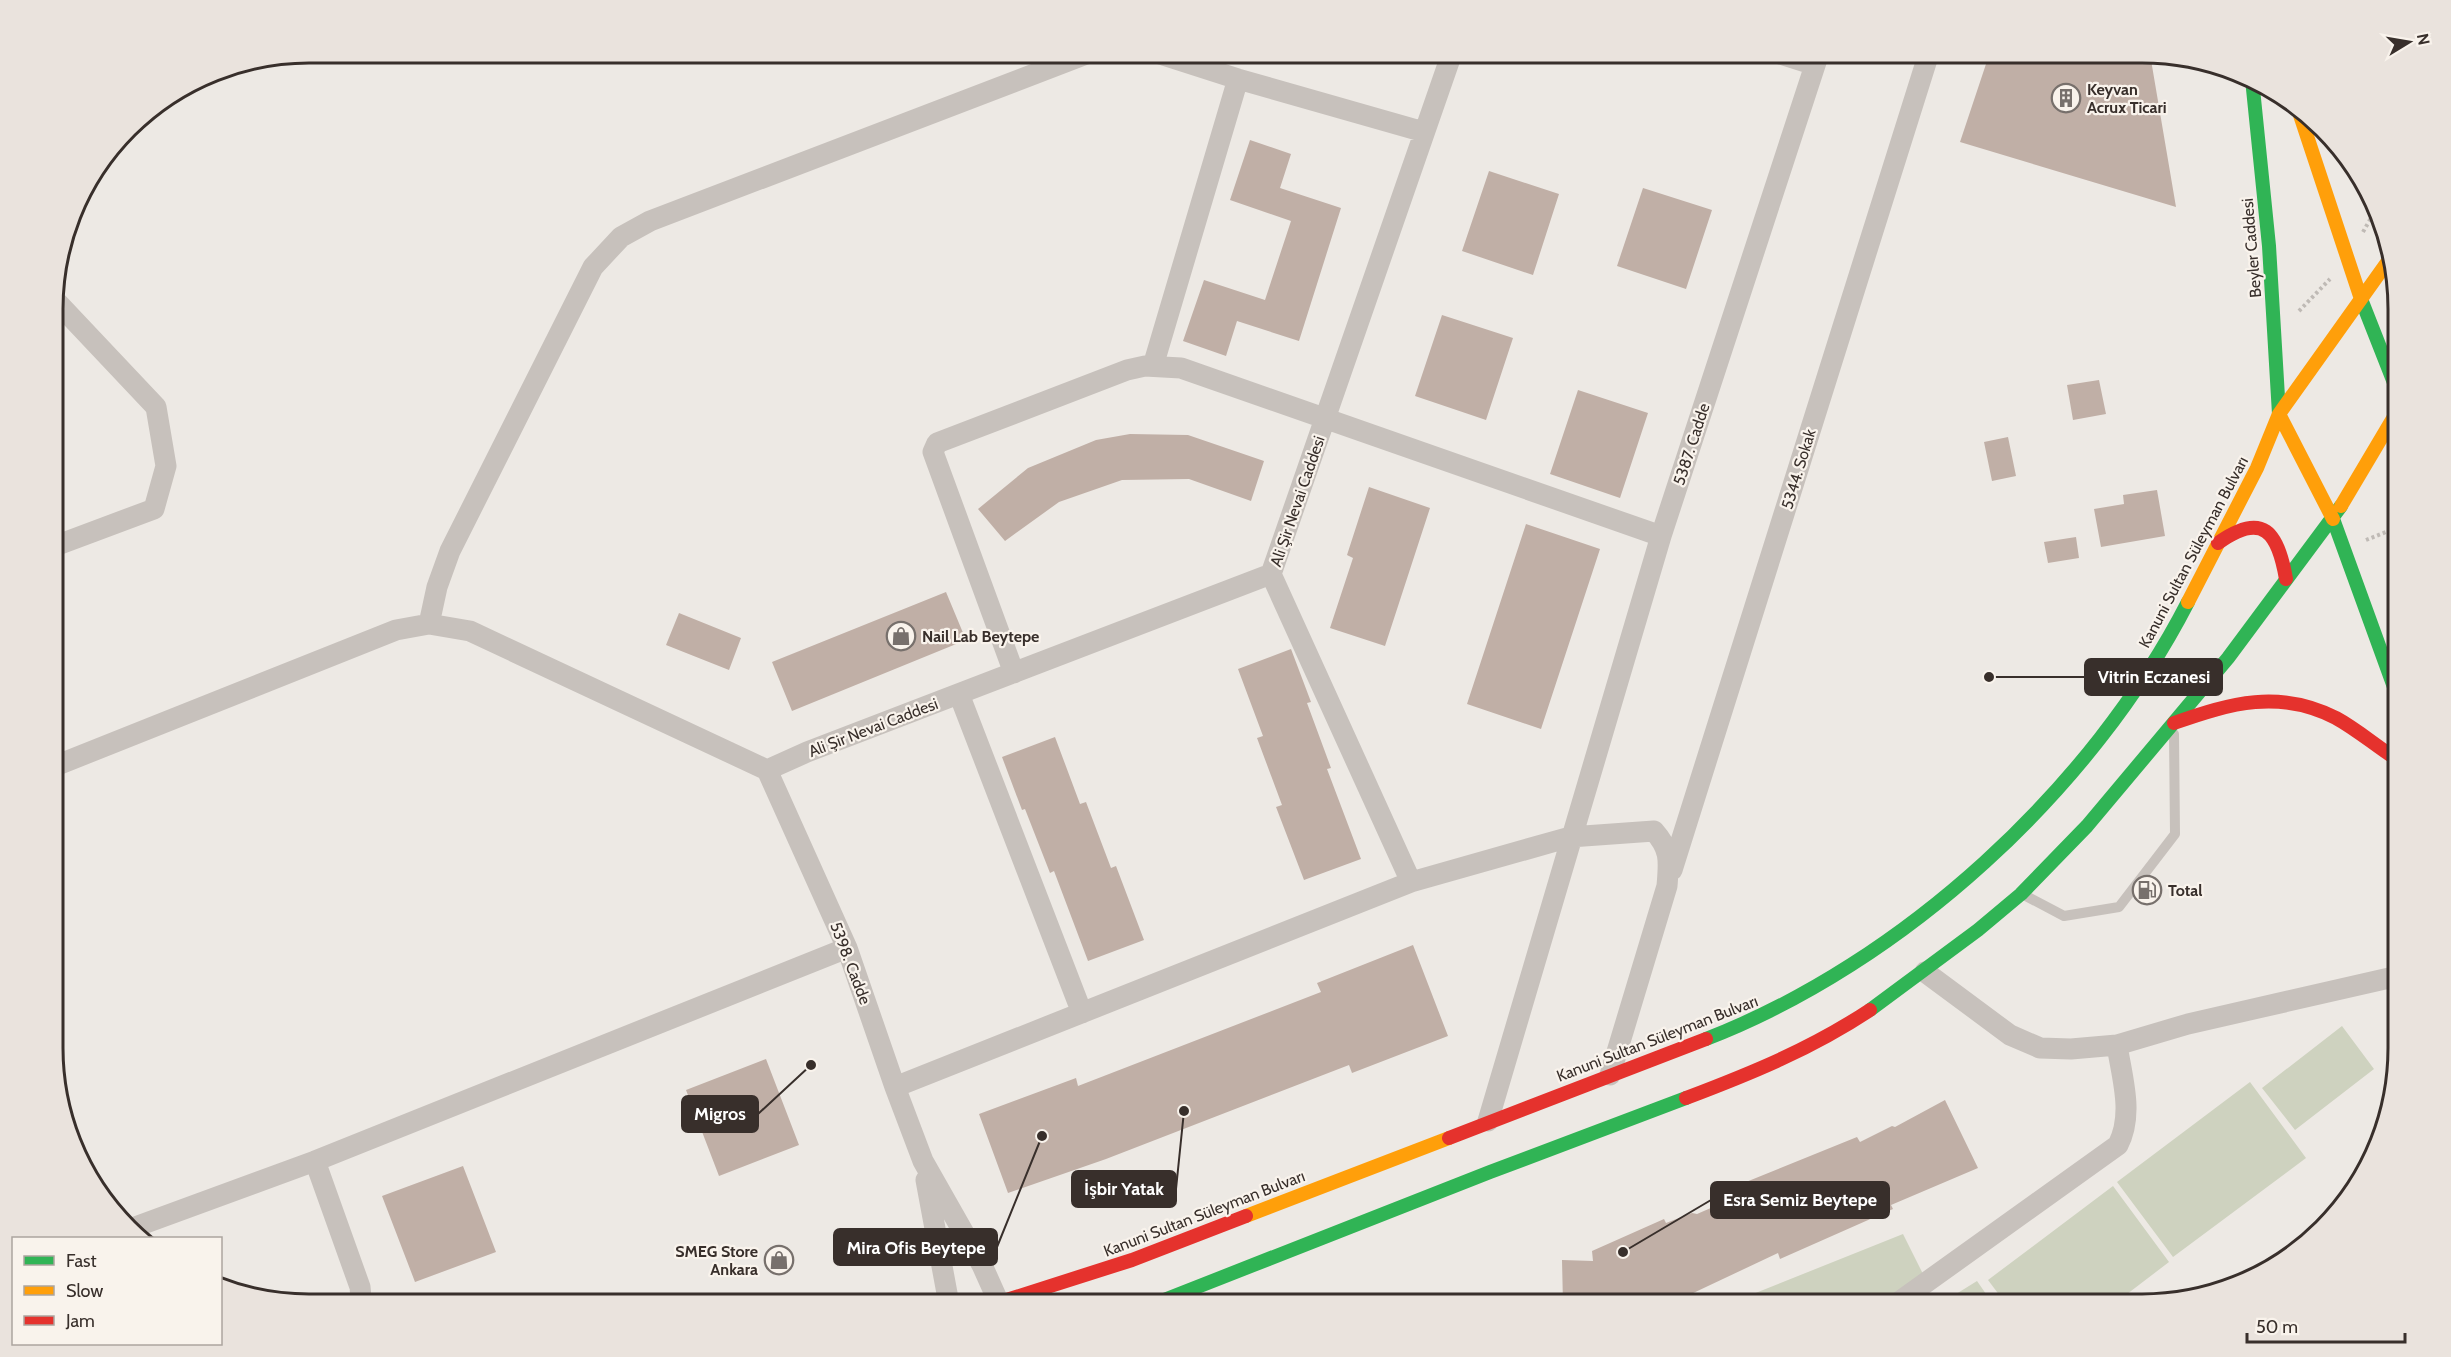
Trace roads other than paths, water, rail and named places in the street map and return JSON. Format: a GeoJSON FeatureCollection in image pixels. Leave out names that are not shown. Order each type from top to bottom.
{"type":"FeatureCollection","features":[{"type":"Feature","properties":{"kind":"main road","name":"Beyler Caddesi"},"geometry":{"type":"LineString","coordinates":[[2253,89],[2269,246],[2279,414]]}},
{"type":"Feature","properties":{"kind":"main road"},"geometry":{"type":"LineString","coordinates":[[2303,123],[2361,299],[2388,368]]}},
{"type":"Feature","properties":{"kind":"main road","name":"Kanuni Sultan Süleyman Bulvarı"},"geometry":{"type":"LineString","coordinates":[[1028,1294],[1142,1256],[1488,1121],[1713,1037],[1790,1002],[1889,940],[1971,875],[2074,770],[2118,715],[2156,660],[2257,468],[2279,414],[2384,267]]}},
{"type":"Feature","properties":{"kind":"main road"},"geometry":{"type":"LineString","coordinates":[[2279,414],[2333,519],[2388,670]]}},
{"type":"Feature","properties":{"kind":"main road"},"geometry":{"type":"LineString","coordinates":[[1179,1294],[1490,1172],[1763,1069],[1844,1027],[1925,972],[2021,894],[2087,826],[2228,658],[2333,519],[2388,427]]}},
{"type":"Feature","properties":{"kind":"main road"},"geometry":{"type":"LineString","coordinates":[[2218,543],[2239,530],[2253,528],[2266,531],[2276,540],[2282,553],[2286,579]]}},
{"type":"Feature","properties":{"kind":"main road"},"geometry":{"type":"LineString","coordinates":[[2174,723],[2254,700],[2292,701],[2316,708],[2388,753]]}},
{"type":"Feature","properties":{"kind":"street"},"geometry":{"type":"LineString","coordinates":[[429,624],[437,586],[450,551],[593,267],[621,237],[650,221],[1060,63]]}},
{"type":"Feature","properties":{"kind":"street"},"geometry":{"type":"LineString","coordinates":[[1191,63],[1424,132]]}},
{"type":"Feature","properties":{"kind":"street","name":"Ali Şir Nevai Caddesi"},"geometry":{"type":"LineString","coordinates":[[767,770],[807,752],[1271,574],[1448,63]]}},
{"type":"Feature","properties":{"kind":"street","name":"5387. Cadde"},"geometry":{"type":"LineString","coordinates":[[1488,1121],[1660,536],[1816,63]]}},
{"type":"Feature","properties":{"kind":"street","name":"5344. Sokak"},"geometry":{"type":"LineString","coordinates":[[1667,886],[1926,63]]}},
{"type":"Feature","properties":{"kind":"street"},"geometry":{"type":"LineString","coordinates":[[1153,366],[1238,78]]}},
{"type":"Feature","properties":{"kind":"street"},"geometry":{"type":"LineString","coordinates":[[63,309],[156,407],[166,466],[154,509],[63,543]]}},
{"type":"Feature","properties":{"kind":"street"},"geometry":{"type":"LineString","coordinates":[[1014,673],[933,452],[937,443],[1127,370],[1153,366],[1181,368],[1660,536]]}},
{"type":"Feature","properties":{"kind":"street"},"geometry":{"type":"LineString","coordinates":[[1271,574],[1412,882]]}},
{"type":"Feature","properties":{"kind":"street"},"geometry":{"type":"LineString","coordinates":[[63,763],[396,630],[429,624],[470,631],[767,770]]}},
{"type":"Feature","properties":{"kind":"street"},"geometry":{"type":"LineString","coordinates":[[959,694],[1082,1013]]}},
{"type":"Feature","properties":{"kind":"street","name":"5398. Cadde"},"geometry":{"type":"LineString","coordinates":[[767,770],[847,948],[923,1161],[982,1264],[994,1294]]}},
{"type":"Feature","properties":{"kind":"street"},"geometry":{"type":"LineString","coordinates":[[895,1087],[1412,882],[1570,837],[1654,831],[1665,844],[1669,861],[1667,886],[1610,1075]]}},
{"type":"Feature","properties":{"kind":"street"},"geometry":{"type":"LineString","coordinates":[[139,1226],[315,1161],[847,948]]}},
{"type":"Feature","properties":{"kind":"street"},"geometry":{"type":"LineString","coordinates":[[1925,972],[2010,1035],[2040,1048],[2071,1050],[2117,1045],[2188,1024],[2388,978]]}},
{"type":"Feature","properties":{"kind":"street"},"geometry":{"type":"LineString","coordinates":[[1910,1294],[2118,1145],[2125,1131],[2128,1113],[2117,1045]]}},
{"type":"Feature","properties":{"kind":"street"},"geometry":{"type":"LineString","coordinates":[[315,1161],[361,1294]]}},
{"type":"Feature","properties":{"kind":"street","name":"5398. Cadde"},"geometry":{"type":"LineString","coordinates":[[923,1161],[947,1294]]}},
{"type":"Feature","properties":{"kind":"lane"},"geometry":{"type":"LineString","coordinates":[[2021,894],[2064,916],[2119,907],[2175,834],[2174,723]]}},
{"type":"Feature","properties":{"kind":"place","name":"Keyvan Acrux Ticari"},"geometry":{"type":"Point","coordinates":[2066,98]}},
{"type":"Feature","properties":{"kind":"place","name":"Nail Lab Beytepe"},"geometry":{"type":"Point","coordinates":[901,636]}},
{"type":"Feature","properties":{"kind":"place","name":"Vitrin Eczanesi"},"geometry":{"type":"Point","coordinates":[1989,677]}},
{"type":"Feature","properties":{"kind":"place","name":"Total"},"geometry":{"type":"Point","coordinates":[2147,890]}},
{"type":"Feature","properties":{"kind":"place","name":"Migros"},"geometry":{"type":"Point","coordinates":[811,1065]}},
{"type":"Feature","properties":{"kind":"place","name":"İşbir Yatak"},"geometry":{"type":"Point","coordinates":[1184,1111]}},
{"type":"Feature","properties":{"kind":"place","name":"Mira Ofis Beytepe"},"geometry":{"type":"Point","coordinates":[1042,1136]}},
{"type":"Feature","properties":{"kind":"place","name":"Esra Semiz Beytepe"},"geometry":{"type":"Point","coordinates":[1623,1252]}},
{"type":"Feature","properties":{"kind":"place","name":"SMEG Store Ankara"},"geometry":{"type":"Point","coordinates":[779,1260]}}]}
